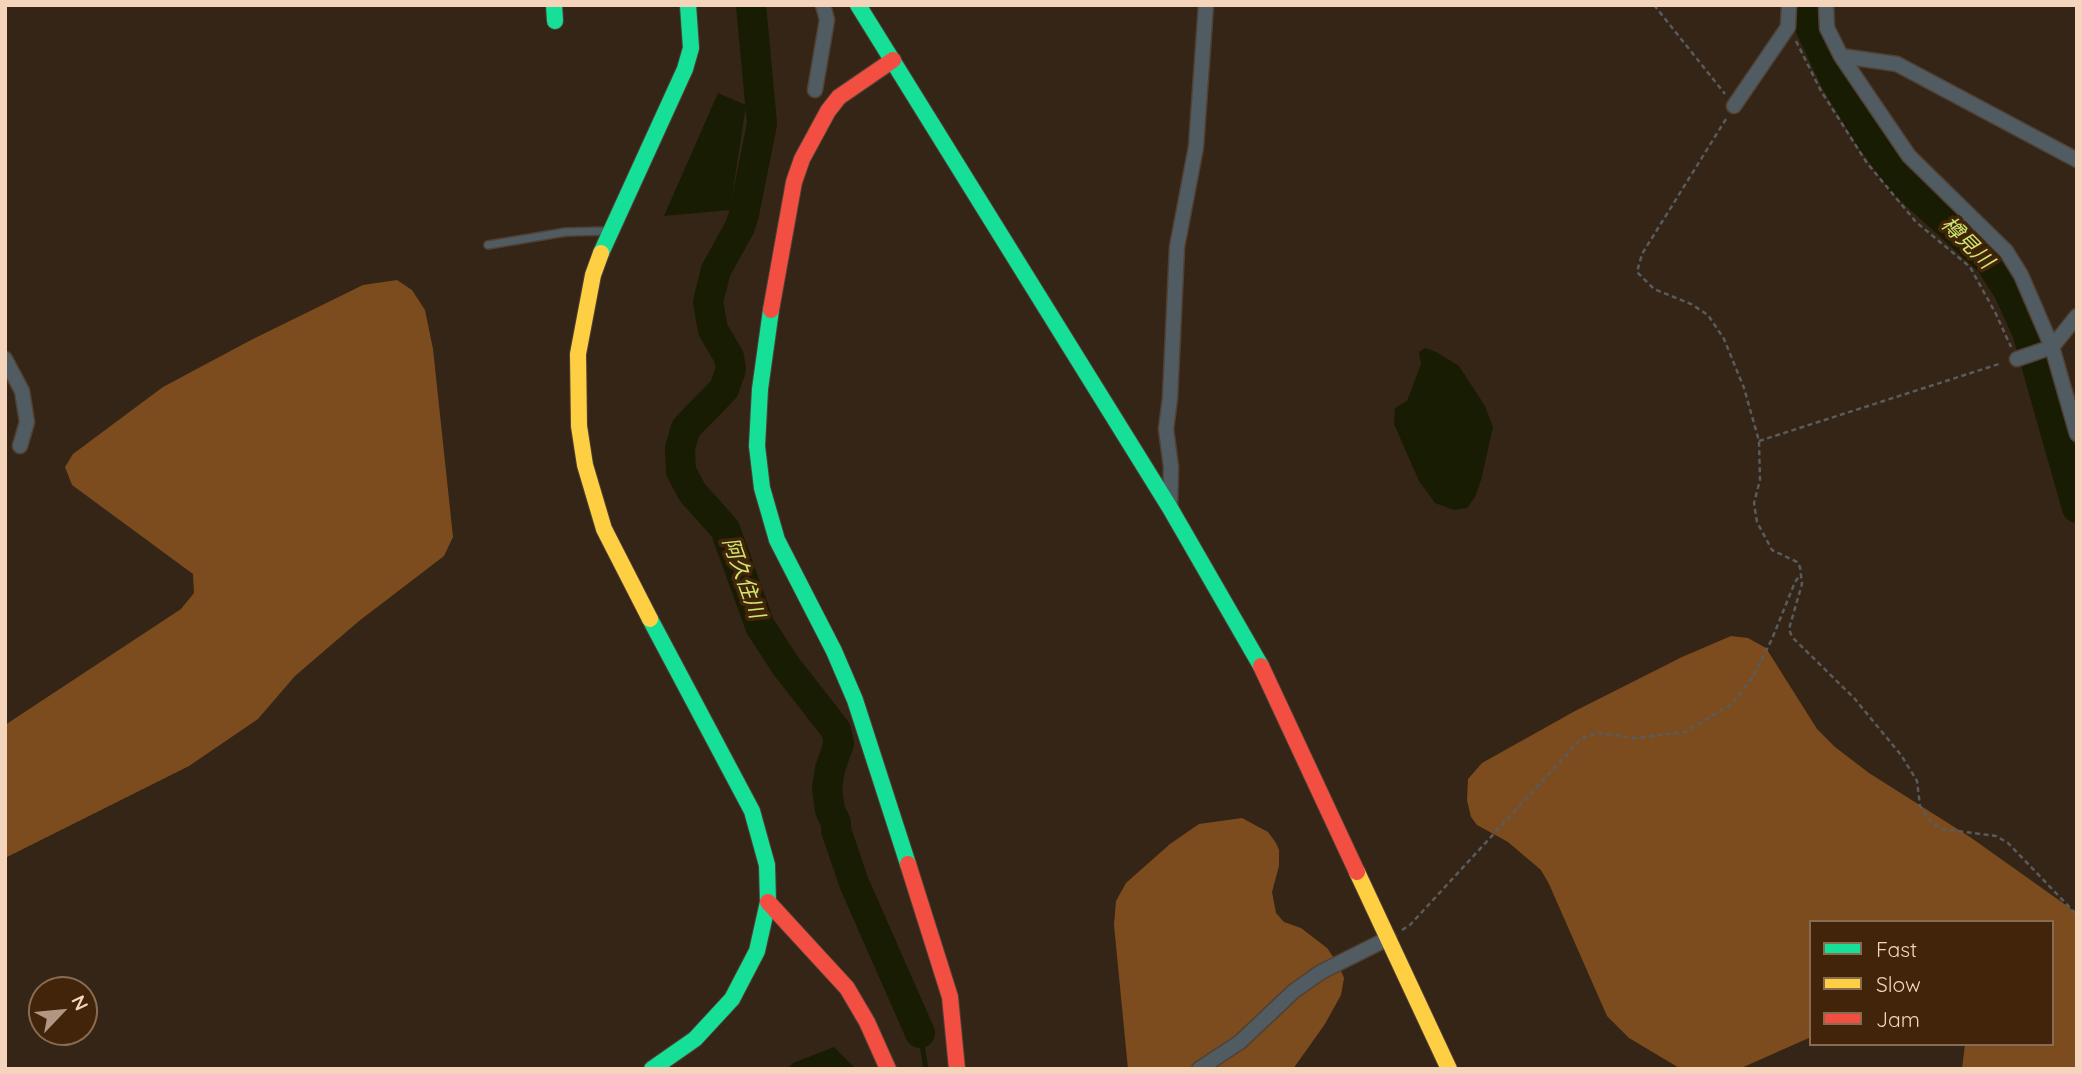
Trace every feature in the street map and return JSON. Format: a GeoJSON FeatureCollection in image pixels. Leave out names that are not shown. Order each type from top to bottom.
{"type":"FeatureCollection","features":[{"type":"Feature","properties":{"kind":"street"},"geometry":{"type":"LineString","coordinates":[[652,1069],[695,1039],[732,999],[757,951],[768,902],[767,865],[752,811],[604,529],[585,465],[579,426],[578,354],[593,275],[610,230],[685,69],[691,48],[688,5]]}},
{"type":"Feature","properties":{"kind":"street"},"geometry":{"type":"LineString","coordinates":[[815,90],[827,20],[823,5]]}},
{"type":"Feature","properties":{"kind":"street"},"geometry":{"type":"LineString","coordinates":[[859,5],[1170,508],[1259,661],[1449,1069]]}},
{"type":"Feature","properties":{"kind":"street"},"geometry":{"type":"LineString","coordinates":[[1170,508],[1171,467],[1166,429],[1170,398],[1177,247],[1196,147],[1206,5]]}},
{"type":"Feature","properties":{"kind":"street"},"geometry":{"type":"LineString","coordinates":[[1734,106],[1788,27],[1789,5]]}},
{"type":"Feature","properties":{"kind":"street"},"geometry":{"type":"LineString","coordinates":[[1826,5],[1827,29],[1841,57],[1909,156],[2006,250],[2021,275],[2077,434]]}},
{"type":"Feature","properties":{"kind":"street"},"geometry":{"type":"LineString","coordinates":[[1841,57],[1897,64],[2077,160]]}},
{"type":"Feature","properties":{"kind":"street"},"geometry":{"type":"LineString","coordinates":[[893,61],[839,97],[819,125],[794,182],[772,302],[757,416],[757,446],[762,488],[777,540],[834,651],[855,700],[891,809],[950,998],[957,1069]]}},
{"type":"Feature","properties":{"kind":"street"},"geometry":{"type":"LineString","coordinates":[[2017,359],[2047,348],[2077,316]]}},
{"type":"Feature","properties":{"kind":"street"},"geometry":{"type":"LineString","coordinates":[[5,359],[22,391],[27,422],[20,446]]}},
{"type":"Feature","properties":{"kind":"street"},"geometry":{"type":"LineString","coordinates":[[768,902],[847,988],[867,1021],[888,1069]]}},
{"type":"Feature","properties":{"kind":"street"},"geometry":{"type":"LineString","coordinates":[[1199,1069],[1240,1042],[1294,991],[1321,972],[1389,938]]}},
{"type":"Feature","properties":{"kind":"lane"},"geometry":{"type":"LineString","coordinates":[[488,246],[566,232],[610,230]]}},
{"type":"Feature","properties":{"kind":"path"},"geometry":{"type":"LineString","coordinates":[[1654,5],[1734,106],[1642,254],[1637,272],[1654,289],[1691,304],[1708,315],[1724,339],[1744,388],[1759,441],[1760,480],[1754,503],[1757,522],[1764,540],[1772,550],[1797,562],[1801,574],[1800,595],[1788,629],[1792,637],[1854,698],[1901,755],[1917,781],[1920,806],[1924,815],[1932,823],[1942,829],[1996,836],[2008,843],[2077,915]]}},
{"type":"Feature","properties":{"kind":"path"},"geometry":{"type":"LineString","coordinates":[[1759,441],[2017,359],[1970,267],[1916,222],[1867,163],[1821,90],[1788,27]]}},
{"type":"Feature","properties":{"kind":"path"},"geometry":{"type":"LineString","coordinates":[[1389,938],[1410,925],[1582,738],[1598,733],[1636,738],[1685,732],[1732,704],[1752,678],[1801,574]]}},
{"type":"Feature","properties":{"kind":"shaded area"},"geometry":{"type":"Polygon","coordinates":[[[718,93],[746,105],[730,210],[664,216],[718,93]]]}},
{"type":"Feature","properties":{"kind":"shaded area"},"geometry":{"type":"Polygon","coordinates":[[[397,280],[412,290],[425,310],[433,349],[453,537],[444,556],[359,621],[295,676],[258,719],[189,766],[5,858],[5,725],[181,609],[194,593],[193,574],[72,485],[65,467],[73,454],[163,387],[363,285],[397,280]]]}},
{"type":"Feature","properties":{"kind":"shaded area"},"geometry":{"type":"Polygon","coordinates":[[[1425,348],[1459,366],[1485,406],[1493,427],[1481,480],[1475,497],[1467,508],[1454,510],[1435,503],[1419,481],[1394,424],[1395,408],[1407,401],[1421,364],[1419,352],[1425,348]]]}},
{"type":"Feature","properties":{"kind":"shaded area"},"geometry":{"type":"Polygon","coordinates":[[[1731,636],[1748,638],[1766,648],[1817,729],[1835,747],[1869,773],[1970,837],[2077,913],[2077,1069],[1962,1069],[1965,1046],[2054,1046],[2054,920],[1809,920],[1809,1038],[1739,1069],[1681,1069],[1629,1038],[1607,1016],[1541,870],[1508,842],[1477,825],[1471,817],[1467,800],[1468,779],[1482,763],[1575,711],[1682,657],[1731,636]]]}},
{"type":"Feature","properties":{"kind":"shaded area"},"geometry":{"type":"Polygon","coordinates":[[[1242,818],[1268,832],[1276,843],[1279,866],[1272,892],[1276,913],[1284,922],[1301,928],[1327,948],[1344,978],[1341,995],[1325,1024],[1293,1069],[1128,1069],[1114,925],[1116,901],[1126,883],[1170,844],[1199,824],[1242,818]]]}},
{"type":"Feature","properties":{"kind":"shaded area"},"geometry":{"type":"Polygon","coordinates":[[[834,1047],[856,1069],[788,1069],[793,1063],[834,1047]]]}},
{"type":"Feature","properties":{"kind":"waterway","name":"阿久住川"},"geometry":{"type":"LineString","coordinates":[[751,5],[762,124],[744,214],[740,227],[716,270],[708,302],[713,330],[729,357],[731,369],[724,389],[686,428],[680,448],[681,471],[692,492],[725,529],[760,626],[786,666],[836,730],[839,743],[830,769],[827,789],[830,810],[854,883],[920,1033]]}},
{"type":"Feature","properties":{"kind":"waterway","name":"樽見川"},"geometry":{"type":"LineString","coordinates":[[1804,5],[1810,27],[1836,82],[1870,138],[1902,182],[1990,262],[2009,292],[2027,332],[2077,508]]}},
{"type":"Feature","properties":{"kind":"waterway","name":"阿久住川"},"geometry":{"type":"LineString","coordinates":[[920,1033],[926,1069]]}},
{"type":"Feature","properties":{"kind":"traffic: fast"},"geometry":{"type":"LineString","coordinates":[[554,5],[555,21]]}},
{"type":"Feature","properties":{"kind":"traffic: fast"},"geometry":{"type":"LineString","coordinates":[[601,253],[685,69],[691,48],[688,5]]}},
{"type":"Feature","properties":{"kind":"traffic: fast"},"geometry":{"type":"LineString","coordinates":[[858,5],[1170,508],[1261,666]]}},
{"type":"Feature","properties":{"kind":"traffic: fast"},"geometry":{"type":"LineString","coordinates":[[771,310],[760,389],[757,446],[762,488],[777,540],[834,651],[855,700],[908,864]]}},
{"type":"Feature","properties":{"kind":"traffic: fast"},"geometry":{"type":"LineString","coordinates":[[650,619],[752,811],[767,865],[768,902],[757,951],[732,999],[695,1039],[652,1069]]}},
{"type":"Feature","properties":{"kind":"traffic: slow"},"geometry":{"type":"LineString","coordinates":[[601,253],[593,275],[578,354],[579,426],[585,465],[604,529],[650,619]]}},
{"type":"Feature","properties":{"kind":"traffic: slow"},"geometry":{"type":"LineString","coordinates":[[1357,872],[1449,1069]]}},
{"type":"Feature","properties":{"kind":"traffic: jam"},"geometry":{"type":"LineString","coordinates":[[771,310],[794,182],[802,159],[828,111],[839,97],[893,60]]}},
{"type":"Feature","properties":{"kind":"traffic: jam"},"geometry":{"type":"LineString","coordinates":[[1261,666],[1357,872]]}},
{"type":"Feature","properties":{"kind":"traffic: jam"},"geometry":{"type":"LineString","coordinates":[[908,864],[950,997],[957,1069]]}},
{"type":"Feature","properties":{"kind":"traffic: jam"},"geometry":{"type":"LineString","coordinates":[[768,902],[847,988],[867,1022],[888,1069]]}}]}
